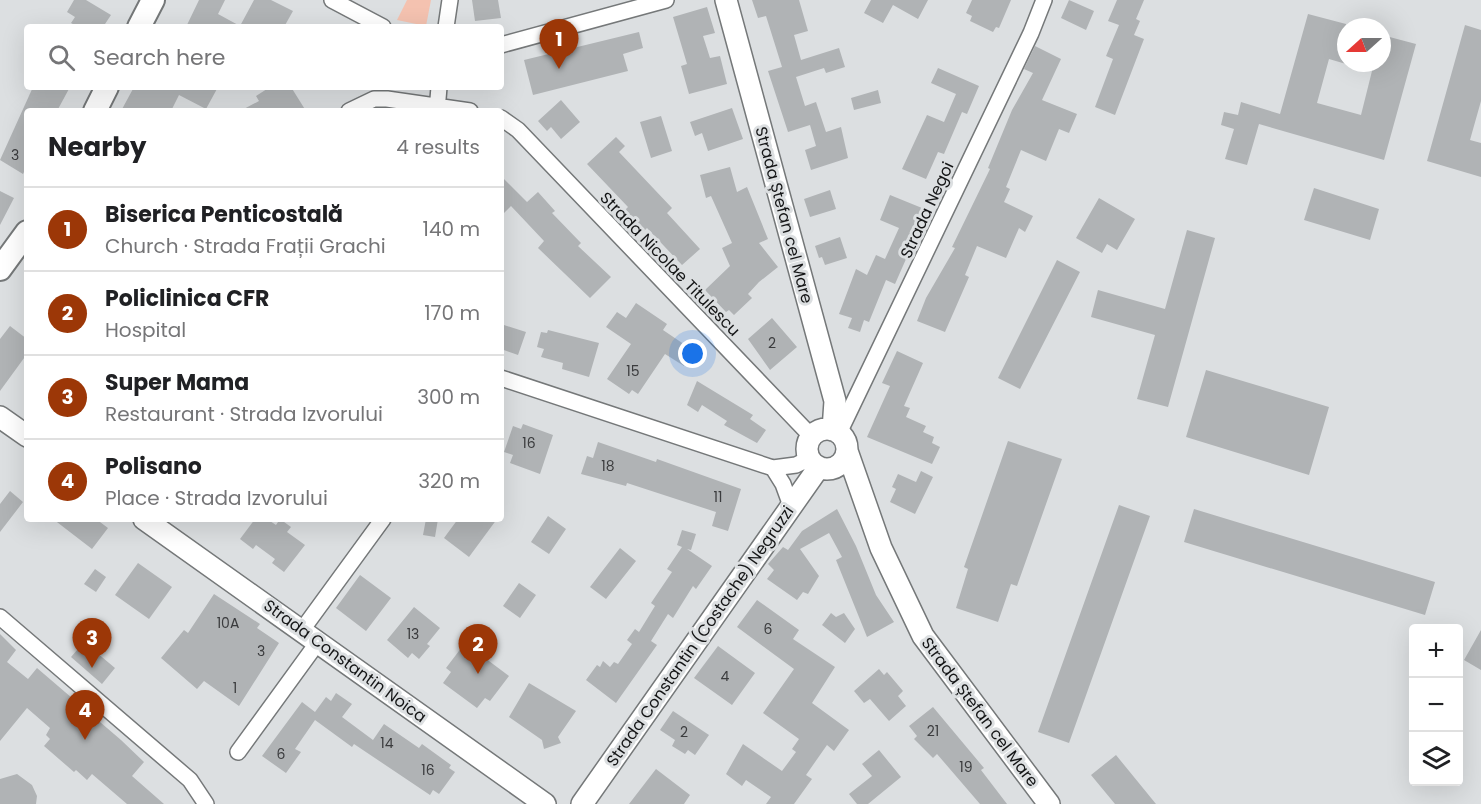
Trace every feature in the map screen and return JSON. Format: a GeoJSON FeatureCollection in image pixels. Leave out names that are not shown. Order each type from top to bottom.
{"type":"FeatureCollection","features":[{"type":"Feature","properties":{"kind":"main road"},"geometry":{"type":"LineString","coordinates":[[141,24],[153,0]]}},
{"type":"Feature","properties":{"kind":"main road","name":"Strada Ștefan cel Mare"},"geometry":{"type":"LineString","coordinates":[[726,0],[835,401],[840,438],[880,548],[918,627],[942,665],[1048,804]]}},
{"type":"Feature","properties":{"kind":"main road"},"geometry":{"type":"LineString","coordinates":[[96,108],[106,90]]}},
{"type":"Feature","properties":{"kind":"main road"},"geometry":{"type":"LineString","coordinates":[[3,258],[24,235]]}},
{"type":"Feature","properties":{"kind":"main road"},"geometry":{"type":"LineString","coordinates":[[0,417],[24,434]]}},
{"type":"Feature","properties":{"kind":"main road"},"geometry":{"type":"LineString","coordinates":[[821,430],[840,438],[842,462],[837,466],[814,463],[807,447],[812,437],[821,430]]}},
{"type":"Feature","properties":{"kind":"main road","name":"Strada Constantin (Costache) Negruzzi"},"geometry":{"type":"LineString","coordinates":[[582,804],[791,506],[814,463]]}},
{"type":"Feature","properties":{"kind":"main road","name":"Strada Constantin Noica"},"geometry":{"type":"LineString","coordinates":[[148,522],[545,804]]}},
{"type":"Feature","properties":{"kind":"street"},"geometry":{"type":"LineString","coordinates":[[332,0],[377,24]]}},
{"type":"Feature","properties":{"kind":"street"},"geometry":{"type":"LineString","coordinates":[[446,24],[450,0]]}},
{"type":"Feature","properties":{"kind":"street"},"geometry":{"type":"LineString","coordinates":[[504,44],[666,0]]}},
{"type":"Feature","properties":{"kind":"street","name":"Strada Negoi"},"geometry":{"type":"LineString","coordinates":[[840,438],[1044,0]]}},
{"type":"Feature","properties":{"kind":"street"},"geometry":{"type":"LineString","coordinates":[[437,108],[439,90]]}},
{"type":"Feature","properties":{"kind":"street"},"geometry":{"type":"LineString","coordinates":[[355,108],[374,99],[431,108]]}},
{"type":"Feature","properties":{"kind":"street","name":"Strada Nicolae Titulescu"},"geometry":{"type":"LineString","coordinates":[[504,120],[518,130],[812,437]]}},
{"type":"Feature","properties":{"kind":"street"},"geometry":{"type":"LineString","coordinates":[[504,379],[773,468],[814,463]]}},
{"type":"Feature","properties":{"kind":"street"},"geometry":{"type":"LineString","coordinates":[[773,468],[783,484],[791,506]]}},
{"type":"Feature","properties":{"kind":"street"},"geometry":{"type":"LineString","coordinates":[[238,752],[381,522]]}},
{"type":"Feature","properties":{"kind":"street"},"geometry":{"type":"LineString","coordinates":[[0,617],[190,780],[202,799]]}},
{"type":"Feature","properties":{"kind":"shaded area"},"geometry":{"type":"Polygon","coordinates":[[[407,0],[431,0],[426,24],[397,20],[407,0]]]}},
{"type":"Feature","properties":{"kind":"building"},"geometry":{"type":"Polygon","coordinates":[[[74,0],[86,0],[111,15],[105,24],[73,24],[71,23],[75,17],[67,12],[74,0]]]}},
{"type":"Feature","properties":{"kind":"building"},"geometry":{"type":"Polygon","coordinates":[[[199,0],[225,0],[218,14],[236,24],[187,24],[199,0]]]}},
{"type":"Feature","properties":{"kind":"building"},"geometry":{"type":"Polygon","coordinates":[[[254,0],[271,0],[293,11],[286,24],[241,24],[254,0]]]}},
{"type":"Feature","properties":{"kind":"building"},"geometry":{"type":"Polygon","coordinates":[[[472,0],[498,0],[501,18],[475,21],[472,0]]]}},
{"type":"Feature","properties":{"kind":"building"},"geometry":{"type":"Polygon","coordinates":[[[752,0],[799,0],[808,31],[794,35],[801,60],[839,48],[845,67],[826,73],[824,68],[796,77],[805,106],[816,102],[826,132],[841,127],[848,158],[811,170],[805,150],[816,146],[810,125],[788,132],[768,71],[782,67],[766,16],[758,18],[752,0]]]}},
{"type":"Feature","properties":{"kind":"building"},"geometry":{"type":"Polygon","coordinates":[[[871,0],[928,0],[918,19],[893,5],[883,23],[864,13],[871,0]]]}},
{"type":"Feature","properties":{"kind":"building"},"geometry":{"type":"Polygon","coordinates":[[[972,0],[1011,0],[999,28],[996,27],[993,32],[970,21],[972,16],[966,13],[972,0]]]}},
{"type":"Feature","properties":{"kind":"building"},"geometry":{"type":"Polygon","coordinates":[[[1069,0],[1094,11],[1086,30],[1061,18],[1069,0]]]}},
{"type":"Feature","properties":{"kind":"building"},"geometry":{"type":"Polygon","coordinates":[[[1117,0],[1144,0],[1136,19],[1140,21],[1134,35],[1144,39],[1115,115],[1095,107],[1113,59],[1106,56],[1119,25],[1108,21],[1117,0]]]}},
{"type":"Feature","properties":{"kind":"building"},"geometry":{"type":"Polygon","coordinates":[[[707,7],[715,33],[703,36],[710,58],[720,56],[727,84],[689,94],[681,66],[687,64],[673,17],[707,7]]]}},
{"type":"Feature","properties":{"kind":"building"},"geometry":{"type":"Polygon","coordinates":[[[1308,14],[1337,22],[1337,61],[1329,59],[1317,103],[1361,115],[1372,72],[1391,72],[1391,37],[1416,44],[1384,160],[1259,124],[1247,165],[1225,159],[1234,129],[1221,125],[1224,112],[1238,115],[1241,102],[1280,114],[1308,14]]]}},
{"type":"Feature","properties":{"kind":"building"},"geometry":{"type":"Polygon","coordinates":[[[1465,25],[1481,30],[1481,101],[1470,140],[1481,143],[1481,177],[1427,161],[1465,25]]]}},
{"type":"Feature","properties":{"kind":"building"},"geometry":{"type":"Polygon","coordinates":[[[639,32],[643,48],[623,54],[628,71],[533,95],[524,60],[639,32]]]}},
{"type":"Feature","properties":{"kind":"building"},"geometry":{"type":"Polygon","coordinates":[[[1035,46],[1061,59],[1042,100],[1077,114],[1069,133],[1059,129],[1046,161],[1021,150],[1006,187],[1010,189],[1004,202],[1033,216],[1025,232],[1019,228],[1006,258],[977,246],[965,275],[969,277],[945,332],[917,321],[926,298],[955,248],[952,247],[990,169],[988,168],[1012,110],[1033,73],[1024,69],[1035,46]]]}},
{"type":"Feature","properties":{"kind":"building"},"geometry":{"type":"Polygon","coordinates":[[[938,68],[979,86],[967,114],[962,112],[944,154],[938,152],[926,179],[902,169],[927,115],[944,122],[956,94],[931,83],[938,68]]]}},
{"type":"Feature","properties":{"kind":"building"},"geometry":{"type":"Polygon","coordinates":[[[32,90],[68,90],[59,108],[24,108],[23,174],[0,160],[32,90]]]}},
{"type":"Feature","properties":{"kind":"building"},"geometry":{"type":"Polygon","coordinates":[[[132,90],[216,90],[207,108],[179,95],[172,108],[123,108],[132,90]]]}},
{"type":"Feature","properties":{"kind":"building"},"geometry":{"type":"Polygon","coordinates":[[[265,90],[293,90],[304,108],[246,108],[259,101],[256,96],[265,90]]]}},
{"type":"Feature","properties":{"kind":"building"},"geometry":{"type":"Polygon","coordinates":[[[878,90],[881,103],[854,110],[851,98],[878,90]]]}},
{"type":"Feature","properties":{"kind":"building"},"geometry":{"type":"Polygon","coordinates":[[[561,100],[580,122],[561,139],[551,127],[547,131],[538,121],[561,100]]]}},
{"type":"Feature","properties":{"kind":"building"},"geometry":{"type":"Polygon","coordinates":[[[732,108],[743,139],[708,151],[702,133],[695,136],[690,122],[732,108]]]}},
{"type":"Feature","properties":{"kind":"building"},"geometry":{"type":"Polygon","coordinates":[[[661,116],[672,151],[651,158],[640,122],[661,116]]]}},
{"type":"Feature","properties":{"kind":"building"},"geometry":{"type":"Polygon","coordinates":[[[616,137],[625,146],[619,152],[672,208],[667,213],[700,249],[682,265],[647,228],[644,231],[639,226],[635,230],[621,214],[628,207],[587,164],[616,137]]]}},
{"type":"Feature","properties":{"kind":"building"},"geometry":{"type":"Polygon","coordinates":[[[730,167],[737,192],[747,187],[768,239],[759,243],[778,267],[748,294],[752,298],[734,315],[729,310],[726,312],[705,290],[730,266],[722,248],[732,243],[711,196],[706,198],[700,175],[730,167]]]}},
{"type":"Feature","properties":{"kind":"building"},"geometry":{"type":"Polygon","coordinates":[[[504,179],[527,202],[538,192],[555,211],[552,213],[581,243],[578,246],[611,277],[590,298],[538,248],[544,241],[511,206],[504,213],[504,179]]]}},
{"type":"Feature","properties":{"kind":"building"},"geometry":{"type":"Polygon","coordinates":[[[1314,188],[1379,209],[1370,240],[1304,220],[1314,188]]]}},
{"type":"Feature","properties":{"kind":"building"},"geometry":{"type":"Polygon","coordinates":[[[830,190],[836,209],[810,217],[804,199],[830,190]]]}},
{"type":"Feature","properties":{"kind":"building"},"geometry":{"type":"Polygon","coordinates":[[[0,191],[14,198],[0,225],[0,191]]]}},
{"type":"Feature","properties":{"kind":"building"},"geometry":{"type":"Polygon","coordinates":[[[890,195],[922,208],[905,248],[910,250],[895,284],[886,280],[869,322],[864,320],[860,332],[848,328],[852,318],[839,314],[856,269],[867,275],[876,255],[885,259],[899,228],[880,220],[890,195]]]}},
{"type":"Feature","properties":{"kind":"building"},"geometry":{"type":"Polygon","coordinates":[[[1099,198],[1135,219],[1117,250],[1107,244],[1102,253],[1076,238],[1099,198]]]}},
{"type":"Feature","properties":{"kind":"building"},"geometry":{"type":"Polygon","coordinates":[[[1187,230],[1215,238],[1168,407],[1137,399],[1155,335],[1091,317],[1098,290],[1165,309],[1187,230]]]}},
{"type":"Feature","properties":{"kind":"building"},"geometry":{"type":"Polygon","coordinates":[[[840,237],[847,258],[825,265],[822,257],[819,258],[815,246],[840,237]]]}},
{"type":"Feature","properties":{"kind":"building"},"geometry":{"type":"Polygon","coordinates":[[[1057,260],[1080,272],[1020,389],[998,378],[1057,260]]]}},
{"type":"Feature","properties":{"kind":"building"},"geometry":{"type":"Polygon","coordinates":[[[636,303],[667,324],[663,330],[694,351],[684,366],[665,354],[638,394],[632,390],[629,394],[607,379],[631,344],[606,327],[617,312],[626,318],[636,303]]]}},
{"type":"Feature","properties":{"kind":"building"},"geometry":{"type":"Polygon","coordinates":[[[772,318],[797,347],[770,370],[748,339],[772,318]]]}},
{"type":"Feature","properties":{"kind":"building"},"geometry":{"type":"Polygon","coordinates":[[[504,325],[526,332],[518,355],[504,350],[504,325]]]}},
{"type":"Feature","properties":{"kind":"building"},"geometry":{"type":"Polygon","coordinates":[[[10,326],[24,337],[24,358],[0,391],[0,339],[10,326]]]}},
{"type":"Feature","properties":{"kind":"building"},"geometry":{"type":"Polygon","coordinates":[[[548,330],[599,343],[589,377],[562,369],[563,363],[541,357],[544,349],[537,347],[541,332],[547,333],[548,330]]]}},
{"type":"Feature","properties":{"kind":"building"},"geometry":{"type":"Polygon","coordinates":[[[897,351],[923,363],[904,406],[910,408],[906,417],[926,426],[923,432],[934,437],[932,443],[940,447],[932,464],[867,437],[890,386],[882,383],[897,351]]]}},
{"type":"Feature","properties":{"kind":"building"},"geometry":{"type":"Polygon","coordinates":[[[1206,370],[1329,407],[1309,475],[1186,437],[1206,370]]]}},
{"type":"Feature","properties":{"kind":"building"},"geometry":{"type":"Polygon","coordinates":[[[697,381],[753,415],[750,419],[766,430],[757,443],[724,425],[727,421],[702,405],[698,412],[687,405],[697,381]]]}},
{"type":"Feature","properties":{"kind":"building"},"geometry":{"type":"Polygon","coordinates":[[[523,424],[553,435],[540,474],[510,463],[513,455],[504,452],[513,426],[521,429],[523,424]]]}},
{"type":"Feature","properties":{"kind":"building"},"geometry":{"type":"Polygon","coordinates":[[[1008,441],[1062,459],[1017,586],[1011,584],[998,622],[956,608],[968,569],[964,567],[1008,441]]]}},
{"type":"Feature","properties":{"kind":"building"},"geometry":{"type":"Polygon","coordinates":[[[598,442],[656,462],[657,459],[741,489],[728,531],[712,526],[716,512],[627,483],[626,486],[581,474],[587,456],[593,458],[598,442]]]}},
{"type":"Feature","properties":{"kind":"building"},"geometry":{"type":"Polygon","coordinates":[[[921,471],[933,477],[915,514],[890,502],[896,489],[892,487],[898,474],[916,482],[921,471]]]}},
{"type":"Feature","properties":{"kind":"building"},"geometry":{"type":"Polygon","coordinates":[[[10,491],[23,502],[0,532],[0,504],[10,491]]]}},
{"type":"Feature","properties":{"kind":"building"},"geometry":{"type":"Polygon","coordinates":[[[1119,505],[1150,516],[1069,743],[1038,732],[1119,505]]]}},
{"type":"Feature","properties":{"kind":"building"},"geometry":{"type":"Polygon","coordinates":[[[837,509],[856,546],[876,595],[894,622],[867,637],[836,560],[842,557],[829,533],[800,549],[819,576],[808,594],[803,592],[797,600],[767,579],[774,570],[768,564],[783,547],[788,550],[802,531],[837,509]]]}},
{"type":"Feature","properties":{"kind":"building"},"geometry":{"type":"Polygon","coordinates":[[[1194,509],[1435,582],[1425,615],[1184,542],[1194,509]]]}},
{"type":"Feature","properties":{"kind":"building"},"geometry":{"type":"Polygon","coordinates":[[[548,516],[566,529],[549,554],[531,542],[548,516]]]}},
{"type":"Feature","properties":{"kind":"building"},"geometry":{"type":"Polygon","coordinates":[[[57,522],[100,522],[108,528],[92,549],[57,522]]]}},
{"type":"Feature","properties":{"kind":"building"},"geometry":{"type":"Polygon","coordinates":[[[253,522],[272,522],[276,525],[278,522],[284,522],[291,527],[287,532],[305,545],[284,572],[272,563],[275,559],[256,545],[253,549],[240,539],[253,522]]]}},
{"type":"Feature","properties":{"kind":"building"},"geometry":{"type":"Polygon","coordinates":[[[425,522],[438,522],[435,537],[423,535],[425,522]]]}},
{"type":"Feature","properties":{"kind":"building"},"geometry":{"type":"Polygon","coordinates":[[[456,522],[495,522],[469,557],[444,538],[456,522]]]}},
{"type":"Feature","properties":{"kind":"building"},"geometry":{"type":"Polygon","coordinates":[[[682,530],[696,534],[691,550],[687,549],[712,566],[696,589],[693,586],[673,618],[668,614],[651,641],[657,645],[616,703],[586,680],[597,665],[600,667],[603,661],[610,667],[614,662],[618,664],[632,644],[627,640],[635,629],[639,632],[655,606],[651,603],[672,572],[667,569],[682,547],[677,545],[682,530]]]}},
{"type":"Feature","properties":{"kind":"building"},"geometry":{"type":"Polygon","coordinates":[[[620,548],[636,561],[606,599],[590,587],[620,548]]]}},
{"type":"Feature","properties":{"kind":"building"},"geometry":{"type":"Polygon","coordinates":[[[138,563],[172,587],[149,619],[115,595],[138,563]]]}},
{"type":"Feature","properties":{"kind":"building"},"geometry":{"type":"Polygon","coordinates":[[[95,569],[106,577],[96,592],[84,584],[95,569]]]}},
{"type":"Feature","properties":{"kind":"building"},"geometry":{"type":"Polygon","coordinates":[[[360,575],[391,598],[366,631],[336,608],[360,575]]]}},
{"type":"Feature","properties":{"kind":"building"},"geometry":{"type":"Polygon","coordinates":[[[519,583],[536,595],[520,618],[503,606],[519,583]]]}},
{"type":"Feature","properties":{"kind":"building"},"geometry":{"type":"Polygon","coordinates":[[[214,594],[260,624],[257,628],[279,643],[239,706],[204,681],[197,689],[161,658],[184,630],[188,633],[214,594]]]}},
{"type":"Feature","properties":{"kind":"building"},"geometry":{"type":"Polygon","coordinates":[[[757,600],[799,630],[793,639],[835,667],[812,703],[849,730],[834,751],[827,745],[806,775],[812,779],[794,804],[766,804],[771,797],[746,780],[742,786],[726,774],[743,744],[782,771],[796,752],[792,749],[799,739],[763,713],[794,669],[737,627],[757,600]]]}},
{"type":"Feature","properties":{"kind":"building"},"geometry":{"type":"Polygon","coordinates":[[[414,607],[440,628],[427,644],[430,646],[419,659],[412,653],[408,658],[387,640],[414,607]]]}},
{"type":"Feature","properties":{"kind":"building"},"geometry":{"type":"Polygon","coordinates":[[[831,613],[836,617],[844,613],[855,629],[845,643],[822,625],[831,613]]]}},
{"type":"Feature","properties":{"kind":"building"},"geometry":{"type":"Polygon","coordinates":[[[1481,630],[1481,670],[1464,660],[1481,630]]]}},
{"type":"Feature","properties":{"kind":"building"},"geometry":{"type":"Polygon","coordinates":[[[0,634],[16,650],[7,662],[28,679],[37,668],[144,762],[132,776],[164,804],[127,804],[92,774],[87,780],[76,770],[74,772],[44,746],[50,739],[46,735],[50,728],[27,708],[0,741],[0,634]]]}},
{"type":"Feature","properties":{"kind":"building"},"geometry":{"type":"Polygon","coordinates":[[[84,642],[115,668],[102,684],[71,657],[84,642]]]}},
{"type":"Feature","properties":{"kind":"building"},"geometry":{"type":"Polygon","coordinates":[[[465,643],[509,676],[490,701],[485,698],[477,708],[443,683],[451,672],[446,668],[465,643]]]}},
{"type":"Feature","properties":{"kind":"building"},"geometry":{"type":"Polygon","coordinates":[[[718,646],[755,673],[732,705],[694,678],[718,646]]]}},
{"type":"Feature","properties":{"kind":"building"},"geometry":{"type":"Polygon","coordinates":[[[879,669],[884,675],[887,672],[903,691],[898,696],[906,706],[889,721],[870,699],[864,703],[854,691],[879,669]]]}},
{"type":"Feature","properties":{"kind":"building"},"geometry":{"type":"Polygon","coordinates":[[[529,683],[576,711],[558,737],[561,743],[544,749],[542,740],[509,717],[529,683]]]}},
{"type":"Feature","properties":{"kind":"building"},"geometry":{"type":"Polygon","coordinates":[[[336,693],[352,704],[342,717],[373,740],[384,724],[419,748],[422,744],[451,765],[449,768],[455,772],[439,794],[433,790],[430,795],[354,744],[352,747],[315,720],[295,749],[301,752],[286,773],[262,756],[302,702],[315,712],[326,697],[331,701],[336,693]]]}},
{"type":"Feature","properties":{"kind":"building"},"geometry":{"type":"Polygon","coordinates":[[[933,707],[984,768],[981,770],[1007,804],[980,804],[937,754],[933,758],[914,739],[917,736],[909,726],[933,707]]]}},
{"type":"Feature","properties":{"kind":"building"},"geometry":{"type":"Polygon","coordinates":[[[673,711],[709,735],[695,755],[688,750],[685,754],[672,746],[675,740],[660,730],[673,711]]]}},
{"type":"Feature","properties":{"kind":"building"},"geometry":{"type":"Polygon","coordinates":[[[879,750],[901,777],[868,804],[857,804],[849,794],[872,776],[862,764],[879,750]]]}},
{"type":"Feature","properties":{"kind":"building"},"geometry":{"type":"Polygon","coordinates":[[[1116,755],[1156,804],[1115,804],[1091,775],[1116,755]]]}},
{"type":"Feature","properties":{"kind":"building"},"geometry":{"type":"Polygon","coordinates":[[[656,769],[690,795],[684,804],[629,804],[656,769]]]}},
{"type":"Feature","properties":{"kind":"building"},"geometry":{"type":"Polygon","coordinates":[[[17,774],[32,785],[37,796],[36,804],[0,804],[0,779],[17,774]]]}},
{"type":"Feature","properties":{"kind":"place","name":"Biserica Penticostală"},"geometry":{"type":"Point","coordinates":[559,69]}},
{"type":"Feature","properties":{"kind":"place","name":"Super Mama"},"geometry":{"type":"Point","coordinates":[92,668]}},
{"type":"Feature","properties":{"kind":"place","name":"Policlinica CFR"},"geometry":{"type":"Point","coordinates":[478,674]}},
{"type":"Feature","properties":{"kind":"place","name":"Polisano"},"geometry":{"type":"Point","coordinates":[85,740]}}]}
